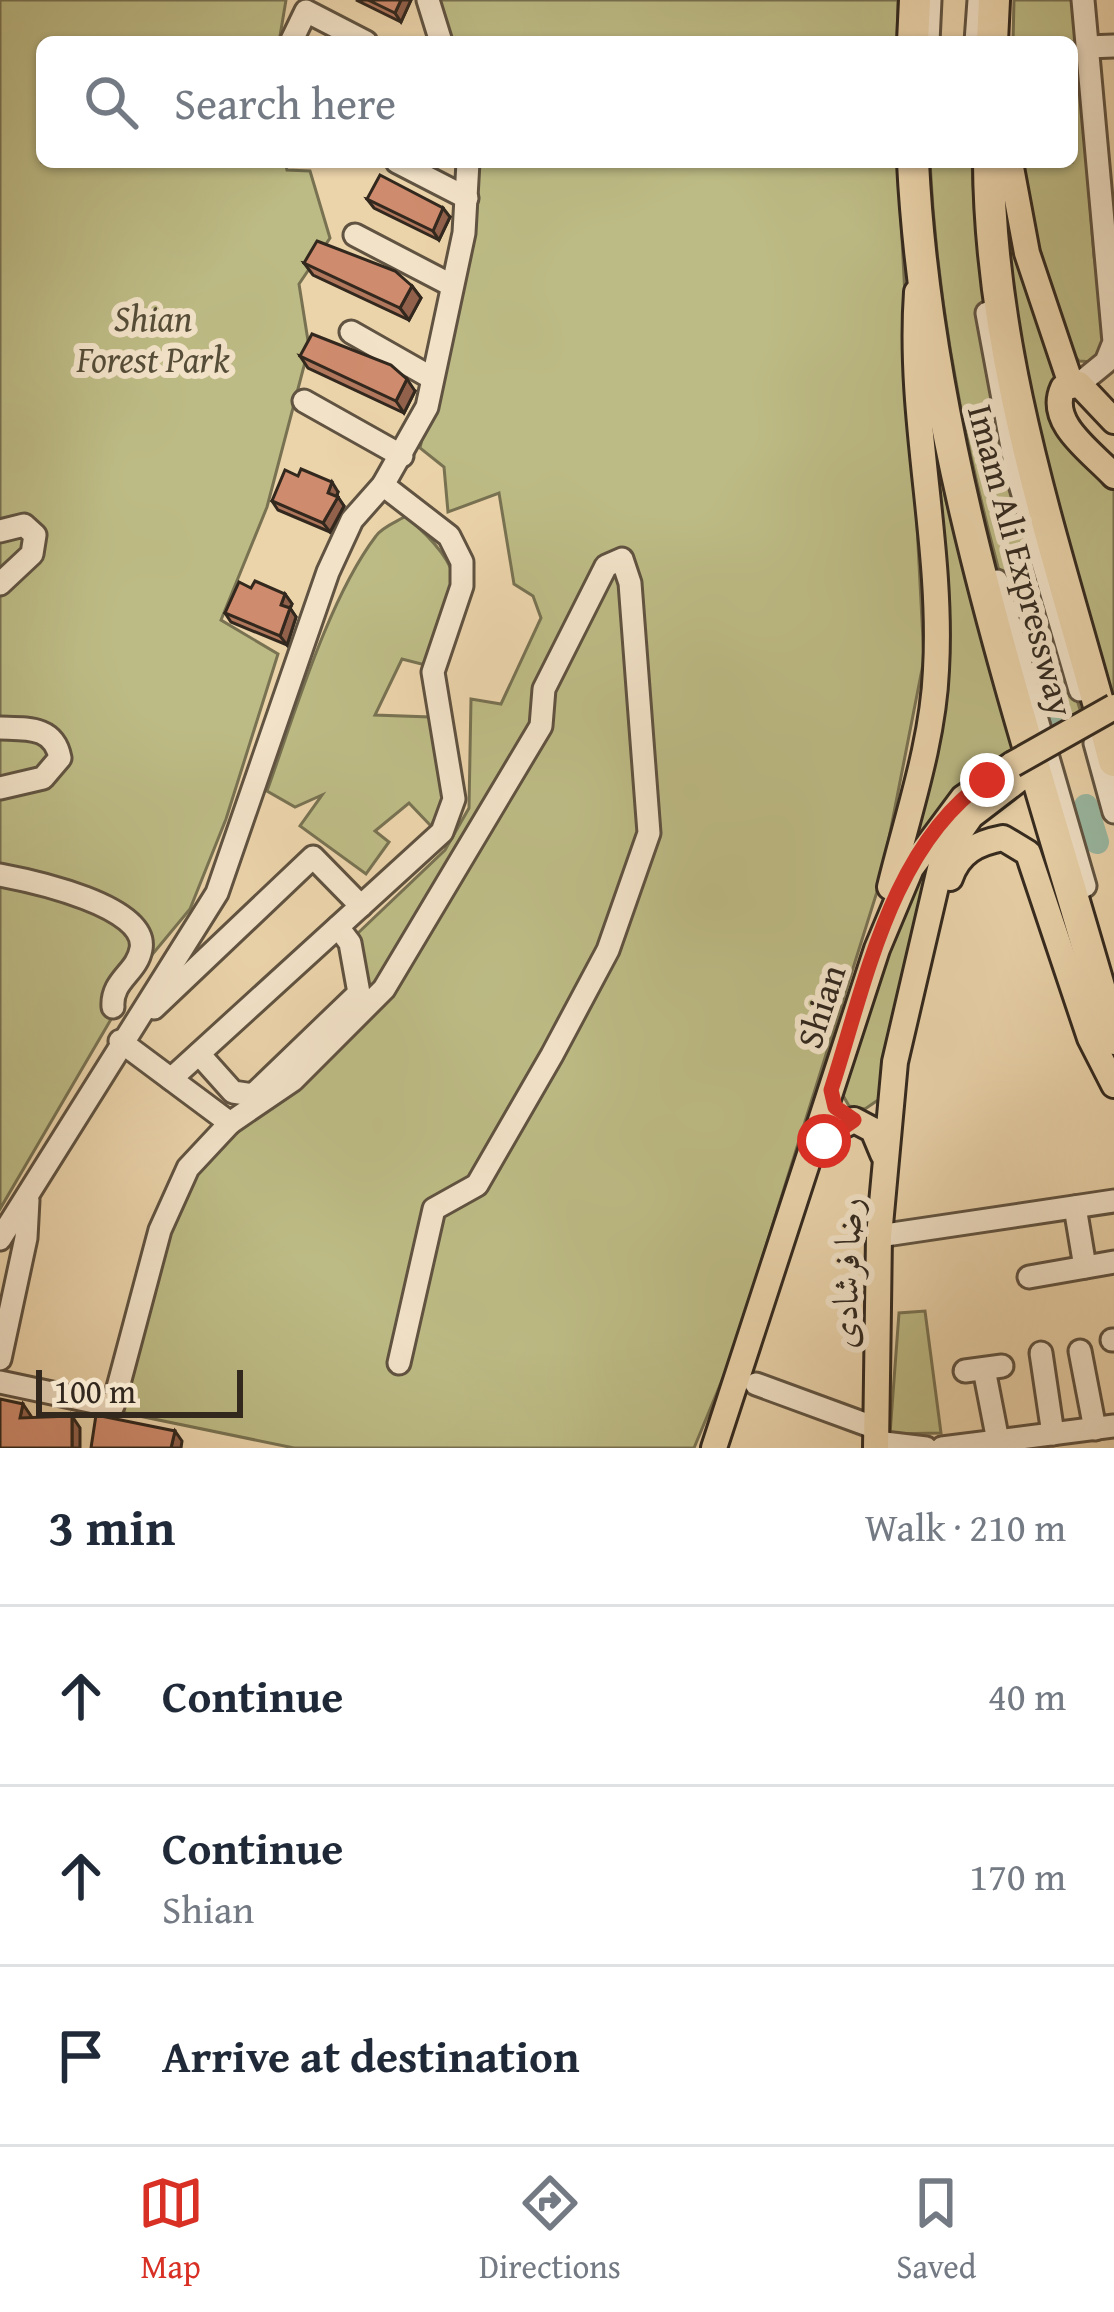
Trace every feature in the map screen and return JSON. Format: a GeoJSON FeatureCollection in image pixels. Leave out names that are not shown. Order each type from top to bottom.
{"type":"FeatureCollection","features":[{"type":"Feature","properties":{"kind":"highway"},"geometry":{"type":"LineString","coordinates":[[913,36],[915,0]]}},
{"type":"Feature","properties":{"kind":"highway"},"geometry":{"type":"LineString","coordinates":[[992,36],[994,0]]}},
{"type":"Feature","properties":{"kind":"highway","name":"Imam Ali Expressway"},"geometry":{"type":"LineString","coordinates":[[913,168],[918,266],[946,435],[972,547],[1114,1039]]}},
{"type":"Feature","properties":{"kind":"highway","name":"Imam Ali Expressway"},"geometry":{"type":"LineString","coordinates":[[988,168],[998,289],[1025,448],[1114,761]]}},
{"type":"Feature","properties":{"kind":"main road"},"geometry":{"type":"LineString","coordinates":[[1004,0],[1006,36]]}},
{"type":"Feature","properties":{"kind":"main road"},"geometry":{"type":"LineString","coordinates":[[1011,168],[1027,253],[1075,384],[1114,421]]}},
{"type":"Feature","properties":{"kind":"main road"},"geometry":{"type":"LineString","coordinates":[[877,949],[936,673],[936,600],[914,341],[918,266]]}},
{"type":"Feature","properties":{"kind":"main road"},"geometry":{"type":"LineString","coordinates":[[1075,384],[1059,396],[1058,412],[1114,476]]}},
{"type":"Feature","properties":{"kind":"main road"},"geometry":{"type":"LineString","coordinates":[[915,977],[943,856],[971,816],[1016,772],[1113,719]]}},
{"type":"Feature","properties":{"kind":"main road","name":"Shian"},"geometry":{"type":"LineString","coordinates":[[781,1241],[877,949],[911,868],[934,830],[963,798],[1016,772]]}},
{"type":"Feature","properties":{"kind":"main road"},"geometry":{"type":"LineString","coordinates":[[915,977],[960,856],[986,842],[1014,842],[1028,853],[1045,890],[1090,1038],[1114,1085]]}},
{"type":"Feature","properties":{"kind":"main road","name":"رضا فرشادی"},"geometry":{"type":"LineString","coordinates":[[876,1440],[880,1236],[889,1101],[915,977]]}},
{"type":"Feature","properties":{"kind":"main road"},"geometry":{"type":"LineString","coordinates":[[831,1090],[835,1107],[873,1130],[886,1161]]}},
{"type":"Feature","properties":{"kind":"main road"},"geometry":{"type":"LineString","coordinates":[[714,1448],[781,1241],[824,1141],[854,1120],[875,1114],[889,1101]]}},
{"type":"Feature","properties":{"kind":"street"},"geometry":{"type":"LineString","coordinates":[[428,0],[439,36]]}},
{"type":"Feature","properties":{"kind":"street"},"geometry":{"type":"LineString","coordinates":[[928,36],[930,0]]}},
{"type":"Feature","properties":{"kind":"street"},"geometry":{"type":"LineString","coordinates":[[976,36],[979,0]]}},
{"type":"Feature","properties":{"kind":"street"},"geometry":{"type":"LineString","coordinates":[[1083,0],[1114,255]]}},
{"type":"Feature","properties":{"kind":"street"},"geometry":{"type":"LineString","coordinates":[[294,36],[306,11],[354,36]]}},
{"type":"Feature","properties":{"kind":"street"},"geometry":{"type":"LineString","coordinates":[[1087,47],[1114,46]]}},
{"type":"Feature","properties":{"kind":"street"},"geometry":{"type":"LineString","coordinates":[[408,168],[466,198]]}},
{"type":"Feature","properties":{"kind":"street"},"geometry":{"type":"LineString","coordinates":[[0,1238],[217,893],[328,572],[352,520],[402,456],[427,407],[468,168]]}},
{"type":"Feature","properties":{"kind":"street"},"geometry":{"type":"LineString","coordinates":[[927,168],[939,310],[970,486],[1114,986]]}},
{"type":"Feature","properties":{"kind":"street"},"geometry":{"type":"LineString","coordinates":[[975,168],[986,307],[1010,444],[1114,812]]}},
{"type":"Feature","properties":{"kind":"street"},"geometry":{"type":"LineString","coordinates":[[1075,384],[1106,362],[1114,342],[1106,205]]}},
{"type":"Feature","properties":{"kind":"street"},"geometry":{"type":"LineString","coordinates":[[355,235],[451,286]]}},
{"type":"Feature","properties":{"kind":"street"},"geometry":{"type":"LineString","coordinates":[[350,332],[432,378]]}},
{"type":"Feature","properties":{"kind":"street"},"geometry":{"type":"LineString","coordinates":[[304,400],[402,456]]}},
{"type":"Feature","properties":{"kind":"street"},"geometry":{"type":"LineString","coordinates":[[171,1079],[442,832],[454,799],[433,672],[462,586],[462,562],[449,536],[383,484]]}},
{"type":"Feature","properties":{"kind":"street"},"geometry":{"type":"LineString","coordinates":[[0,531],[29,526],[35,540],[32,554],[0,584]]}},
{"type":"Feature","properties":{"kind":"street"},"geometry":{"type":"LineString","coordinates":[[0,1382],[113,1406],[160,1230],[188,1168],[230,1123],[293,1080],[384,988],[541,726],[544,689],[606,566],[622,559],[632,604],[649,833],[608,950],[552,1055],[477,1185],[434,1209],[399,1363]]}},
{"type":"Feature","properties":{"kind":"street"},"geometry":{"type":"LineString","coordinates":[[0,728],[42,731],[56,741],[60,758],[43,778],[0,788]]}},
{"type":"Feature","properties":{"kind":"street"},"geometry":{"type":"LineString","coordinates":[[145,1019],[313,857],[361,906]]}},
{"type":"Feature","properties":{"kind":"street"},"geometry":{"type":"LineString","coordinates":[[0,875],[68,891],[132,921],[141,934],[141,950],[114,990],[113,1006]]}},
{"type":"Feature","properties":{"kind":"street"},"geometry":{"type":"LineString","coordinates":[[199,1054],[233,1092],[253,1095],[359,993],[350,944],[338,927]]}},
{"type":"Feature","properties":{"kind":"street"},"geometry":{"type":"LineString","coordinates":[[120,1041],[230,1123]]}},
{"type":"Feature","properties":{"kind":"street"},"geometry":{"type":"LineString","coordinates":[[0,1359],[26,1238],[28,1196]]}},
{"type":"Feature","properties":{"kind":"street"},"geometry":{"type":"LineString","coordinates":[[880,1236],[1114,1201]]}},
{"type":"Feature","properties":{"kind":"street"},"geometry":{"type":"LineString","coordinates":[[1075,1207],[1085,1267]]}},
{"type":"Feature","properties":{"kind":"street"},"geometry":{"type":"LineString","coordinates":[[1029,1276],[1114,1262]]}},
{"type":"Feature","properties":{"kind":"street"},"geometry":{"type":"LineString","coordinates":[[942,1448],[1049,1439],[1104,1428],[1098,1390],[1080,1351]]}},
{"type":"Feature","properties":{"kind":"street"},"geometry":{"type":"LineString","coordinates":[[1041,1353],[1049,1439]]}},
{"type":"Feature","properties":{"kind":"street"},"geometry":{"type":"LineString","coordinates":[[984,1369],[984,1444]]}},
{"type":"Feature","properties":{"kind":"street"},"geometry":{"type":"LineString","coordinates":[[756,1384],[876,1440],[926,1448]]}},
{"type":"Feature","properties":{"kind":"green space","name":"Shian Forest Park"},"geometry":{"type":"Polygon","coordinates":[[[0,0],[286,0],[280,36],[36,36],[36,168],[310,171],[330,238],[299,284],[309,347],[267,507],[221,620],[278,654],[226,819],[190,909],[141,968],[0,1209],[0,0]]]}},
{"type":"Feature","properties":{"kind":"green space"},"geometry":{"type":"Polygon","coordinates":[[[440,0],[898,0],[897,36],[450,36],[440,0]]]}},
{"type":"Feature","properties":{"kind":"green space"},"geometry":{"type":"Polygon","coordinates":[[[1014,0],[1074,0],[1077,36],[1013,36],[1014,0]]]}},
{"type":"Feature","properties":{"kind":"green space"},"geometry":{"type":"Polygon","coordinates":[[[1078,51],[1094,256],[1108,342],[1093,362],[1079,361],[1068,348],[1017,168],[1078,168],[1078,51]]]}},
{"type":"Feature","properties":{"kind":"green space"},"geometry":{"type":"Polygon","coordinates":[[[473,168],[898,168],[924,659],[881,879],[730,1361],[694,1448],[294,1448],[120,1412],[166,1236],[193,1175],[366,991],[357,934],[445,850],[469,808],[471,699],[501,704],[541,618],[533,596],[514,584],[499,493],[448,512],[444,467],[420,448],[462,264],[473,168]]]}},
{"type":"Feature","properties":{"kind":"green space"},"geometry":{"type":"Polygon","coordinates":[[[930,168],[972,168],[984,304],[1009,444],[1083,719],[1047,740],[970,454],[944,312],[930,168]]]}},
{"type":"Feature","properties":{"kind":"green space"},"geometry":{"type":"Polygon","coordinates":[[[1004,168],[1060,377],[1053,386],[1114,482],[1114,724],[1040,446],[1014,306],[1004,168]]]}},
{"type":"Feature","properties":{"kind":"green space"},"geometry":{"type":"Polygon","coordinates":[[[919,338],[946,501],[1021,750],[956,793],[908,854],[929,757],[919,338]]]}},
{"type":"Feature","properties":{"kind":"green space"},"geometry":{"type":"Polygon","coordinates":[[[406,516],[427,535],[451,569],[456,585],[455,621],[441,669],[402,659],[375,715],[430,717],[447,796],[431,826],[409,803],[375,831],[389,842],[366,874],[300,826],[322,795],[295,807],[267,791],[343,592],[379,533],[406,516]]]}},
{"type":"Feature","properties":{"kind":"green space"},"geometry":{"type":"Polygon","coordinates":[[[964,815],[881,1098],[865,1109],[849,1106],[841,1092],[917,868],[964,815]]]}},
{"type":"Feature","properties":{"kind":"green space"},"geometry":{"type":"Polygon","coordinates":[[[925,1311],[941,1433],[890,1434],[899,1313],[925,1311]]]}},
{"type":"Feature","properties":{"kind":"building"},"geometry":{"type":"Polygon","coordinates":[[[368,0],[401,0],[395,13],[368,0]]]}},
{"type":"Feature","properties":{"kind":"building"},"geometry":{"type":"Polygon","coordinates":[[[380,175],[443,208],[433,231],[367,199],[380,175]]]}},
{"type":"Feature","properties":{"kind":"building"},"geometry":{"type":"Polygon","coordinates":[[[317,241],[395,271],[412,286],[400,308],[304,263],[317,241]]]}},
{"type":"Feature","properties":{"kind":"building"},"geometry":{"type":"Polygon","coordinates":[[[312,334],[391,365],[407,379],[396,401],[300,356],[312,334]]]}},
{"type":"Feature","properties":{"kind":"building"},"geometry":{"type":"Polygon","coordinates":[[[301,469],[332,482],[328,493],[338,497],[323,523],[272,501],[285,470],[298,476],[301,469]]]}},
{"type":"Feature","properties":{"kind":"building"},"geometry":{"type":"Polygon","coordinates":[[[255,581],[285,594],[281,605],[290,608],[280,636],[225,613],[239,582],[251,588],[255,581]]]}},
{"type":"Feature","properties":{"kind":"building"},"geometry":{"type":"Polygon","coordinates":[[[0,1399],[23,1404],[20,1418],[72,1416],[72,1448],[0,1448],[0,1399]]]}},
{"type":"Feature","properties":{"kind":"building"},"geometry":{"type":"Polygon","coordinates":[[[96,1415],[175,1431],[171,1448],[91,1448],[96,1415]]]}},
{"type":"Feature","properties":{"kind":"waterway"},"geometry":{"type":"LineString","coordinates":[[1037,632],[1061,720]]}},
{"type":"Feature","properties":{"kind":"waterway"},"geometry":{"type":"LineString","coordinates":[[1086,806],[1097,842]]}},
{"type":"Feature","properties":{"kind":"route"},"geometry":{"type":"LineString","coordinates":[[824,1141],[838,1126],[854,1120],[835,1107],[831,1090],[877,949],[911,868],[948,813],[987,780]]}}]}
